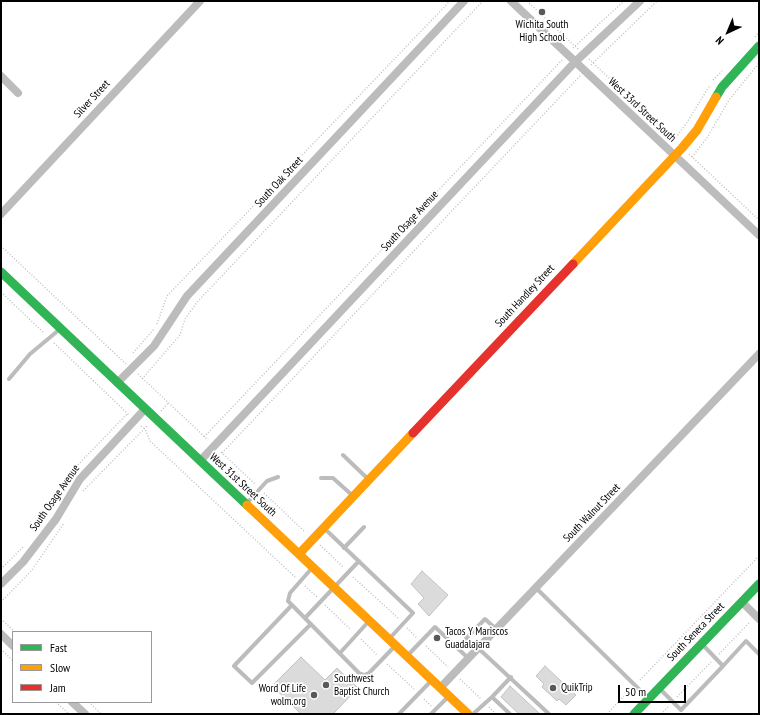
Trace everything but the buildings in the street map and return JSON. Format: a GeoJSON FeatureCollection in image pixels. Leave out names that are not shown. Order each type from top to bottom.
{"type":"FeatureCollection","features":[{"type":"Feature","properties":{"kind":"street","name":"Silver Street"},"geometry":{"type":"LineString","coordinates":[[1,214],[200,1]]}},
{"type":"Feature","properties":{"kind":"street","name":"South Oak Street"},"geometry":{"type":"LineString","coordinates":[[117,383],[158,341],[187,296],[464,1]]}},
{"type":"Feature","properties":{"kind":"street","name":"West 33rd Street South"},"geometry":{"type":"LineString","coordinates":[[511,1],[759,235]]}},
{"type":"Feature","properties":{"kind":"street","name":"South Osage Avenue"},"geometry":{"type":"LineString","coordinates":[[200,460],[575,62],[640,1]]}},
{"type":"Feature","properties":{"kind":"street","name":"South Handley Street"},"geometry":{"type":"LineString","coordinates":[[299,554],[675,156],[697,130],[722,86],[759,46]]}},
{"type":"Feature","properties":{"kind":"street"},"geometry":{"type":"LineString","coordinates":[[1,76],[18,93]]}},
{"type":"Feature","properties":{"kind":"street","name":"West 31st Street South"},"geometry":{"type":"LineString","coordinates":[[1,272],[468,714]]}},
{"type":"Feature","properties":{"kind":"street","name":"South Walnut Street"},"geometry":{"type":"LineString","coordinates":[[440,688],[759,354]]}},
{"type":"Feature","properties":{"kind":"street","name":"South Osage Avenue"},"geometry":{"type":"LineString","coordinates":[[1,584],[23,562],[56,519],[80,479],[145,409]]}},
{"type":"Feature","properties":{"kind":"street","name":"South Seneca Street"},"geometry":{"type":"LineString","coordinates":[[634,714],[759,584]]}},
{"type":"Feature","properties":{"kind":"street"},"geometry":{"type":"LineString","coordinates":[[742,602],[757,617]]}},
{"type":"Feature","properties":{"kind":"street"},"geometry":{"type":"LineString","coordinates":[[1,634],[12,645]]}},
{"type":"Feature","properties":{"kind":"street"},"geometry":{"type":"LineString","coordinates":[[73,703],[85,714]]}},
{"type":"Feature","properties":{"kind":"lane"},"geometry":{"type":"LineString","coordinates":[[9,379],[30,354],[50,339],[60,328]]}},
{"type":"Feature","properties":{"kind":"lane"},"geometry":{"type":"LineString","coordinates":[[343,455],[368,480]]}},
{"type":"Feature","properties":{"kind":"lane"},"geometry":{"type":"LineString","coordinates":[[246,504],[267,482],[278,477]]}},
{"type":"Feature","properties":{"kind":"lane"},"geometry":{"type":"LineString","coordinates":[[321,478],[333,478],[353,497]]}},
{"type":"Feature","properties":{"kind":"lane"},"geometry":{"type":"LineString","coordinates":[[344,548],[364,527]]}},
{"type":"Feature","properties":{"kind":"lane"},"geometry":{"type":"LineString","coordinates":[[324,528],[413,613],[388,639]]}},
{"type":"Feature","properties":{"kind":"lane"},"geometry":{"type":"LineString","coordinates":[[305,618],[359,562]]}},
{"type":"Feature","properties":{"kind":"lane"},"geometry":{"type":"LineString","coordinates":[[313,568],[290,593],[288,599],[292,605],[362,675],[369,673],[395,646]]}},
{"type":"Feature","properties":{"kind":"lane"},"geometry":{"type":"LineString","coordinates":[[536,588],[649,699]]}},
{"type":"Feature","properties":{"kind":"lane"},"geometry":{"type":"LineString","coordinates":[[292,605],[234,666],[252,684],[311,624]]}},
{"type":"Feature","properties":{"kind":"lane"},"geometry":{"type":"LineString","coordinates":[[457,648],[485,619],[496,629]]}},
{"type":"Feature","properties":{"kind":"lane"},"geometry":{"type":"LineString","coordinates":[[340,653],[369,621]]}},
{"type":"Feature","properties":{"kind":"lane"},"geometry":{"type":"LineString","coordinates":[[407,656],[435,627],[468,658]]}},
{"type":"Feature","properties":{"kind":"lane"},"geometry":{"type":"LineString","coordinates":[[678,714],[746,641],[759,654]]}},
{"type":"Feature","properties":{"kind":"lane"},"geometry":{"type":"LineString","coordinates":[[702,644],[723,666]]}},
{"type":"Feature","properties":{"kind":"lane"},"geometry":{"type":"LineString","coordinates":[[478,648],[511,677],[549,714]]}},
{"type":"Feature","properties":{"kind":"lane"},"geometry":{"type":"LineString","coordinates":[[473,714],[511,677]]}},
{"type":"Feature","properties":{"kind":"lane"},"geometry":{"type":"LineString","coordinates":[[399,714],[432,680]]}},
{"type":"Feature","properties":{"kind":"lane"},"geometry":{"type":"LineString","coordinates":[[659,688],[681,710]]}},
{"type":"Feature","properties":{"kind":"lane"},"geometry":{"type":"LineString","coordinates":[[431,714],[449,696]]}},
{"type":"Feature","properties":{"kind":"lane"},"geometry":{"type":"LineString","coordinates":[[492,697],[510,714]]}},
{"type":"Feature","properties":{"kind":"path"},"geometry":{"type":"LineString","coordinates":[[130,357],[157,326],[168,296],[450,1]]}},
{"type":"Feature","properties":{"kind":"path"},"geometry":{"type":"LineString","coordinates":[[142,379],[180,335],[185,319],[198,301],[483,1]]}},
{"type":"Feature","properties":{"kind":"path"},"geometry":{"type":"LineString","coordinates":[[527,1],[759,220]]}},
{"type":"Feature","properties":{"kind":"path"},"geometry":{"type":"LineString","coordinates":[[204,437],[567,54],[624,1]]}},
{"type":"Feature","properties":{"kind":"path"},"geometry":{"type":"LineString","coordinates":[[222,453],[592,63],[657,1]]}},
{"type":"Feature","properties":{"kind":"path"},"geometry":{"type":"LineString","coordinates":[[692,157],[707,138],[729,100],[759,63]]}},
{"type":"Feature","properties":{"kind":"path"},"geometry":{"type":"LineString","coordinates":[[1,246],[403,623],[496,714]]}},
{"type":"Feature","properties":{"kind":"path"},"geometry":{"type":"LineString","coordinates":[[1,292],[145,429],[150,441],[435,710]]}},
{"type":"Feature","properties":{"kind":"path"},"geometry":{"type":"LineString","coordinates":[[80,497],[84,490],[145,429]]}},
{"type":"Feature","properties":{"kind":"path"},"geometry":{"type":"LineString","coordinates":[[1,602],[32,570],[65,522]]}},
{"type":"Feature","properties":{"kind":"path"},"geometry":{"type":"LineString","coordinates":[[607,714],[759,556]]}},
{"type":"Feature","properties":{"kind":"path"},"geometry":{"type":"LineString","coordinates":[[661,714],[757,617]]}},
{"type":"Feature","properties":{"kind":"path"},"geometry":{"type":"LineString","coordinates":[[1,618],[14,631]]}},
{"type":"Feature","properties":{"kind":"path"},"geometry":{"type":"LineString","coordinates":[[1,649],[12,660]]}},
{"type":"Feature","properties":{"kind":"path"},"geometry":{"type":"LineString","coordinates":[[57,703],[69,714]]}},
{"type":"Feature","properties":{"kind":"path"},"geometry":{"type":"LineString","coordinates":[[90,703],[102,714]]}},
{"type":"Feature","properties":{"kind":"traffic: fast"},"geometry":{"type":"LineString","coordinates":[[716,97],[722,87],[759,46]]}},
{"type":"Feature","properties":{"kind":"traffic: fast"},"geometry":{"type":"LineString","coordinates":[[1,272],[247,505]]}},
{"type":"Feature","properties":{"kind":"traffic: fast"},"geometry":{"type":"LineString","coordinates":[[634,714],[759,584]]}},
{"type":"Feature","properties":{"kind":"traffic: slow"},"geometry":{"type":"LineString","coordinates":[[573,264],[682,148],[697,130],[716,97]]}},
{"type":"Feature","properties":{"kind":"traffic: slow"},"geometry":{"type":"LineString","coordinates":[[299,554],[413,433]]}},
{"type":"Feature","properties":{"kind":"traffic: slow"},"geometry":{"type":"LineString","coordinates":[[247,505],[468,714]]}},
{"type":"Feature","properties":{"kind":"traffic: jam"},"geometry":{"type":"LineString","coordinates":[[413,433],[573,264]]}},
{"type":"Feature","properties":{"kind":"place","name":"Wichita South High School"},"geometry":{"type":"Point","coordinates":[542,12]}},
{"type":"Feature","properties":{"kind":"place","name":"Tacos Y Mariscos Guadalajara"},"geometry":{"type":"Point","coordinates":[437,638]}},
{"type":"Feature","properties":{"kind":"place","name":"Southwest Baptist Church"},"geometry":{"type":"Point","coordinates":[326,685]}},
{"type":"Feature","properties":{"kind":"place","name":"QuikTrip"},"geometry":{"type":"Point","coordinates":[553,688]}},
{"type":"Feature","properties":{"kind":"place","name":"Word Of Life wolm.org"},"geometry":{"type":"Point","coordinates":[314,695]}}]}
